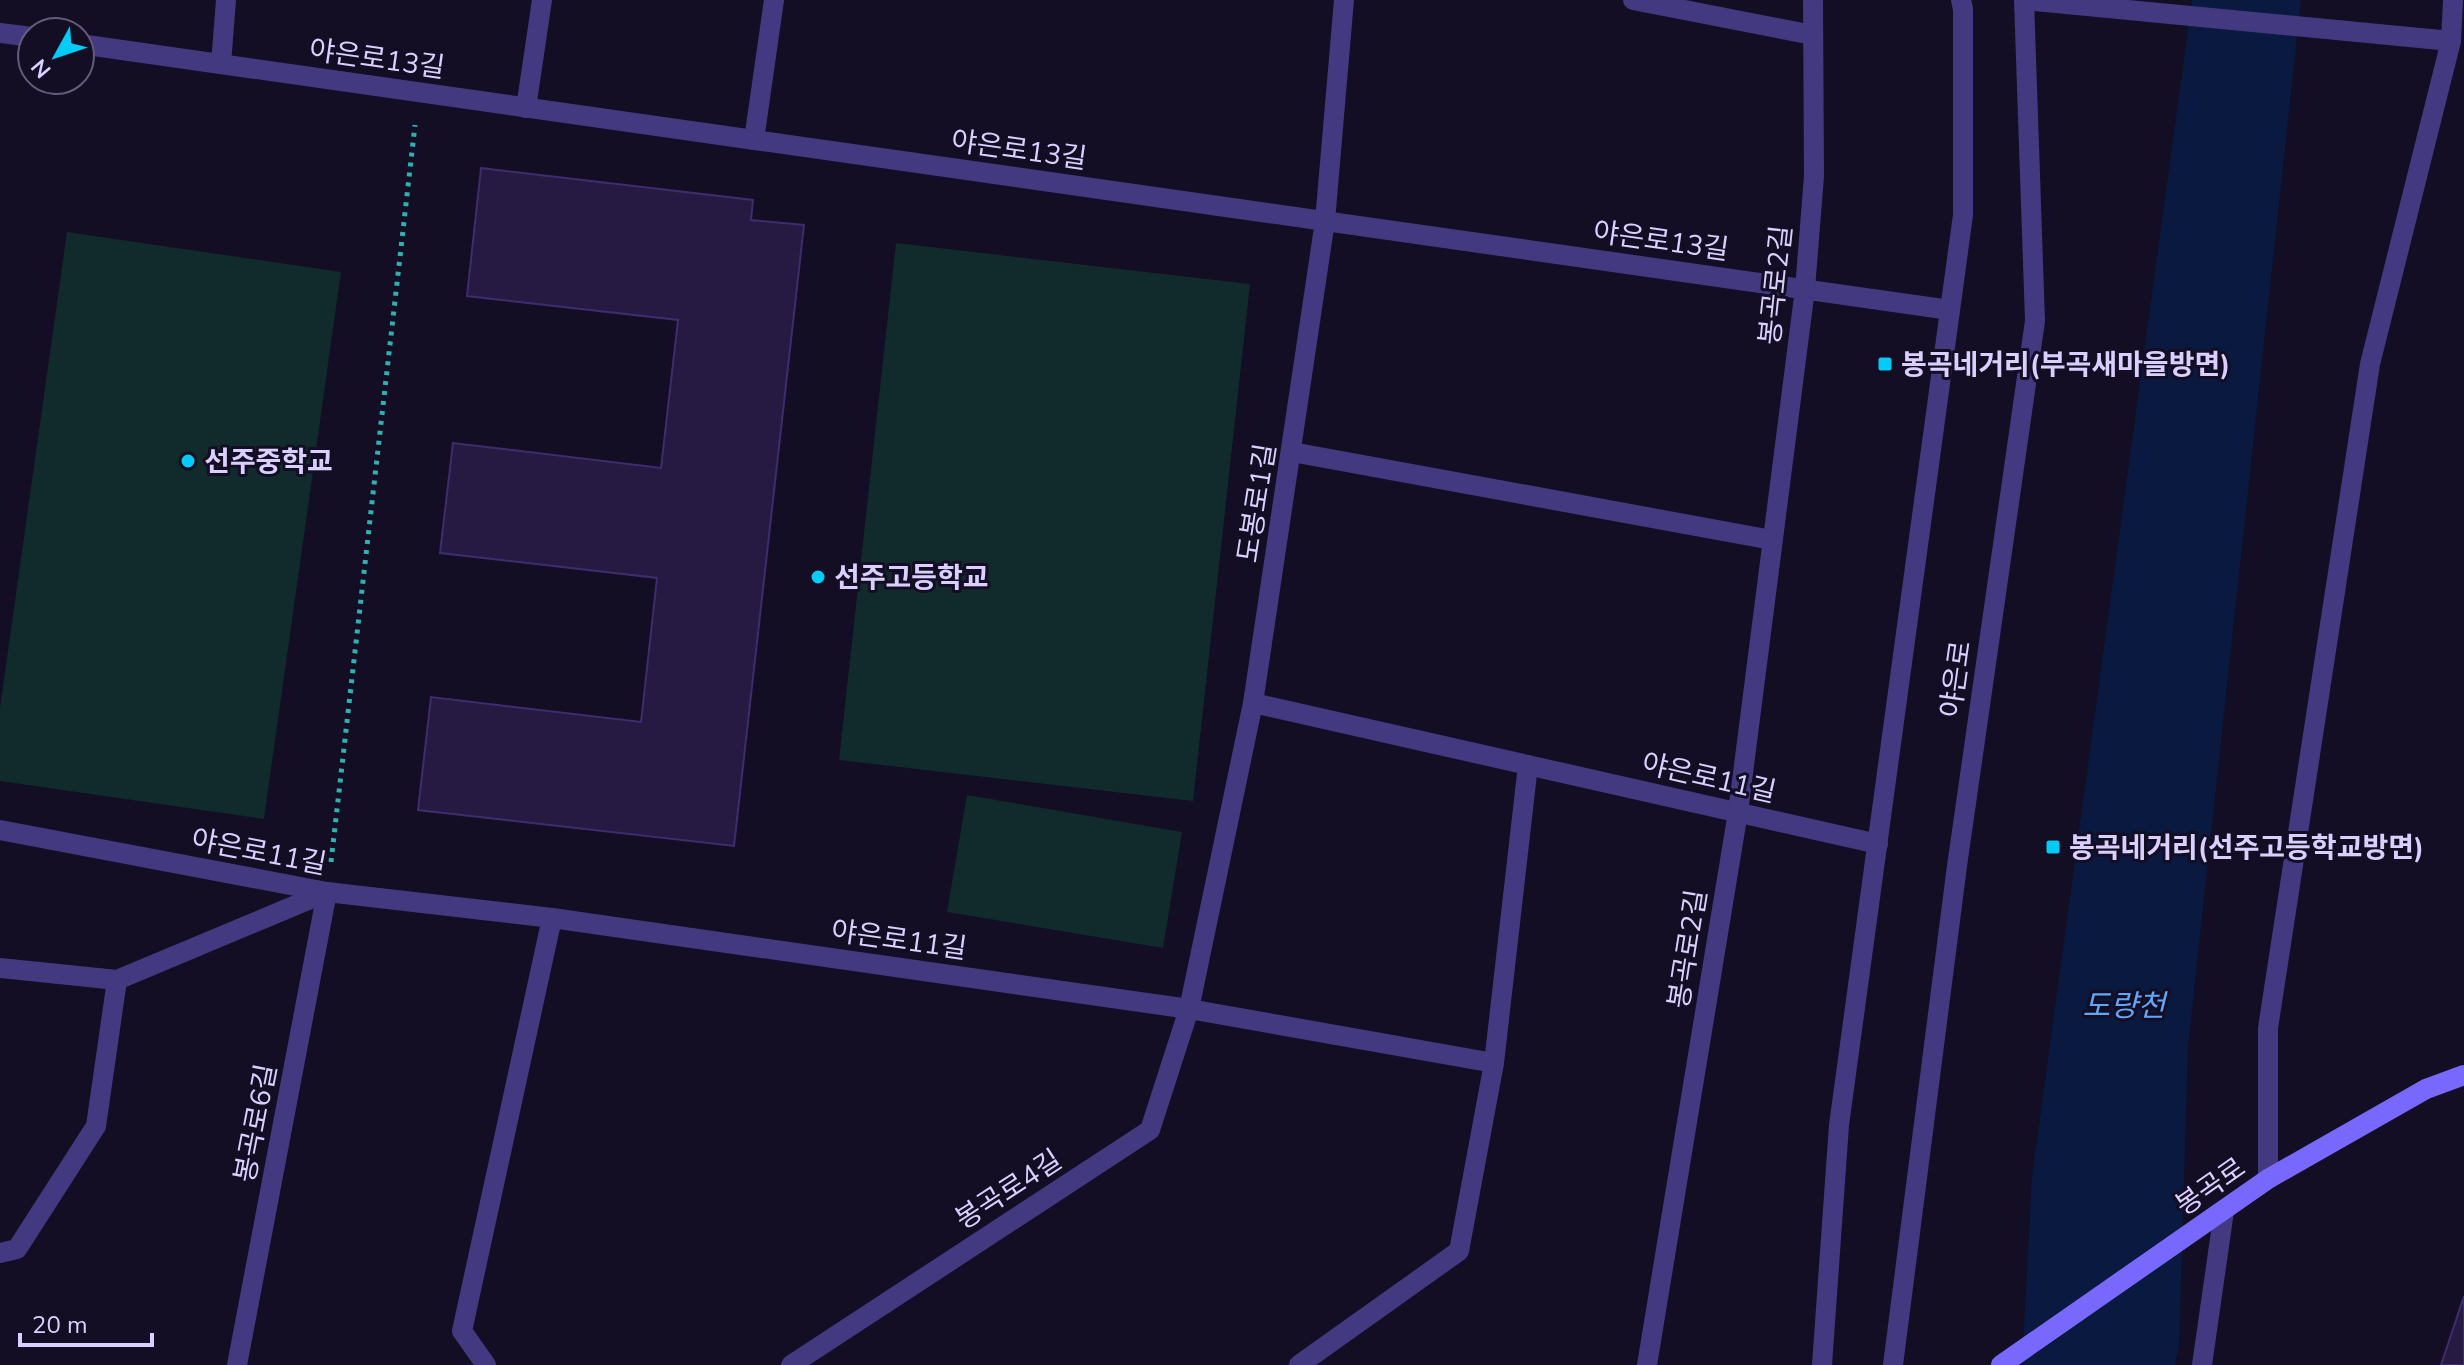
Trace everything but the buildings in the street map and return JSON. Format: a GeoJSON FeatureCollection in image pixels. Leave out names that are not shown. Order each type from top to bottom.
{"type":"FeatureCollection","features":[{"type":"Feature","properties":{"kind":"main road","name":"봉곡로"},"geometry":{"type":"LineString","coordinates":[[2001,1365],[2268,1179],[2426,1089],[2464,1075]]}},
{"type":"Feature","properties":{"kind":"street"},"geometry":{"type":"LineString","coordinates":[[221,64],[226,0]]}},
{"type":"Feature","properties":{"kind":"street"},"geometry":{"type":"LineString","coordinates":[[526,108],[542,0]]}},
{"type":"Feature","properties":{"kind":"street"},"geometry":{"type":"LineString","coordinates":[[754,140],[774,0]]}},
{"type":"Feature","properties":{"kind":"street","name":"도봉로1길"},"geometry":{"type":"LineString","coordinates":[[1189,1009],[1253,703],[1292,452],[1325,221],[1344,0]]}},
{"type":"Feature","properties":{"kind":"street"},"geometry":{"type":"LineString","coordinates":[[1633,0],[1813,35]]}},
{"type":"Feature","properties":{"kind":"street","name":"봉곡로2길"},"geometry":{"type":"LineString","coordinates":[[1647,1365],[1738,812],[1805,289],[1814,176],[1813,0]]}},
{"type":"Feature","properties":{"kind":"street","name":"야은로"},"geometry":{"type":"LineString","coordinates":[[1822,1365],[1839,1125],[1963,215],[1961,0]]}},
{"type":"Feature","properties":{"kind":"street"},"geometry":{"type":"LineString","coordinates":[[2024,0],[2451,41]]}},
{"type":"Feature","properties":{"kind":"street","name":"야은로"},"geometry":{"type":"LineString","coordinates":[[1893,1365],[1957,866],[2035,321],[2024,0]]}},
{"type":"Feature","properties":{"kind":"street"},"geometry":{"type":"LineString","coordinates":[[2268,1179],[2268,1028],[2368,380],[2451,41],[2453,0]]}},
{"type":"Feature","properties":{"kind":"street","name":"야은로13길"},"geometry":{"type":"LineString","coordinates":[[96,46],[1950,310]]}},
{"type":"Feature","properties":{"kind":"street"},"geometry":{"type":"LineString","coordinates":[[1292,452],[1772,540]]}},
{"type":"Feature","properties":{"kind":"street","name":"야은로11길"},"geometry":{"type":"LineString","coordinates":[[1253,703],[1878,844]]}},
{"type":"Feature","properties":{"kind":"street"},"geometry":{"type":"LineString","coordinates":[[1299,1365],[1459,1251],[1494,1063],[1528,765]]}},
{"type":"Feature","properties":{"kind":"street","name":"야은로11길"},"geometry":{"type":"LineString","coordinates":[[0,830],[327,892],[552,918],[1189,1009],[1494,1063]]}},
{"type":"Feature","properties":{"kind":"street"},"geometry":{"type":"LineString","coordinates":[[0,968],[117,980],[327,892]]}},
{"type":"Feature","properties":{"kind":"street","name":"봉곡로6길"},"geometry":{"type":"LineString","coordinates":[[237,1365],[327,892]]}},
{"type":"Feature","properties":{"kind":"street"},"geometry":{"type":"LineString","coordinates":[[486,1365],[462,1331],[552,918]]}},
{"type":"Feature","properties":{"kind":"street"},"geometry":{"type":"LineString","coordinates":[[0,1253],[17,1249],[96,1126],[117,980]]}},
{"type":"Feature","properties":{"kind":"street","name":"봉곡로4길"},"geometry":{"type":"LineString","coordinates":[[791,1365],[1150,1130],[1189,1009]]}},
{"type":"Feature","properties":{"kind":"street"},"geometry":{"type":"LineString","coordinates":[[2202,1365],[2212,1312],[2224,1211]]}},
{"type":"Feature","properties":{"kind":"path"},"geometry":{"type":"LineString","coordinates":[[327,892],[419,92]]}},
{"type":"Feature","properties":{"kind":"green space"},"geometry":{"type":"Polygon","coordinates":[[[67,232],[341,272],[264,819],[0,781],[0,708],[67,232]]]}},
{"type":"Feature","properties":{"kind":"green space"},"geometry":{"type":"Polygon","coordinates":[[[896,243],[1250,284],[1193,801],[839,760],[896,243]]]}},
{"type":"Feature","properties":{"kind":"green space"},"geometry":{"type":"Polygon","coordinates":[[[967,795],[1182,832],[1163,948],[947,912],[967,795]]]}},
{"type":"Feature","properties":{"kind":"water","name":"도량천"},"geometry":{"type":"Polygon","coordinates":[[[2192,0],[2301,0],[2188,1047],[2179,1346],[2175,1365],[2022,1365],[2032,1177],[2192,0]]]}},
{"type":"Feature","properties":{"kind":"place","name":"봉곡네거리(부곡새마을방면)"},"geometry":{"type":"Point","coordinates":[1885,364]}},
{"type":"Feature","properties":{"kind":"place","name":"선주중학교"},"geometry":{"type":"Point","coordinates":[188,461]}},
{"type":"Feature","properties":{"kind":"place","name":"선주고등학교"},"geometry":{"type":"Point","coordinates":[818,577]}},
{"type":"Feature","properties":{"kind":"place","name":"봉곡네거리(선주고등학교방면)"},"geometry":{"type":"Point","coordinates":[2053,847]}}]}
